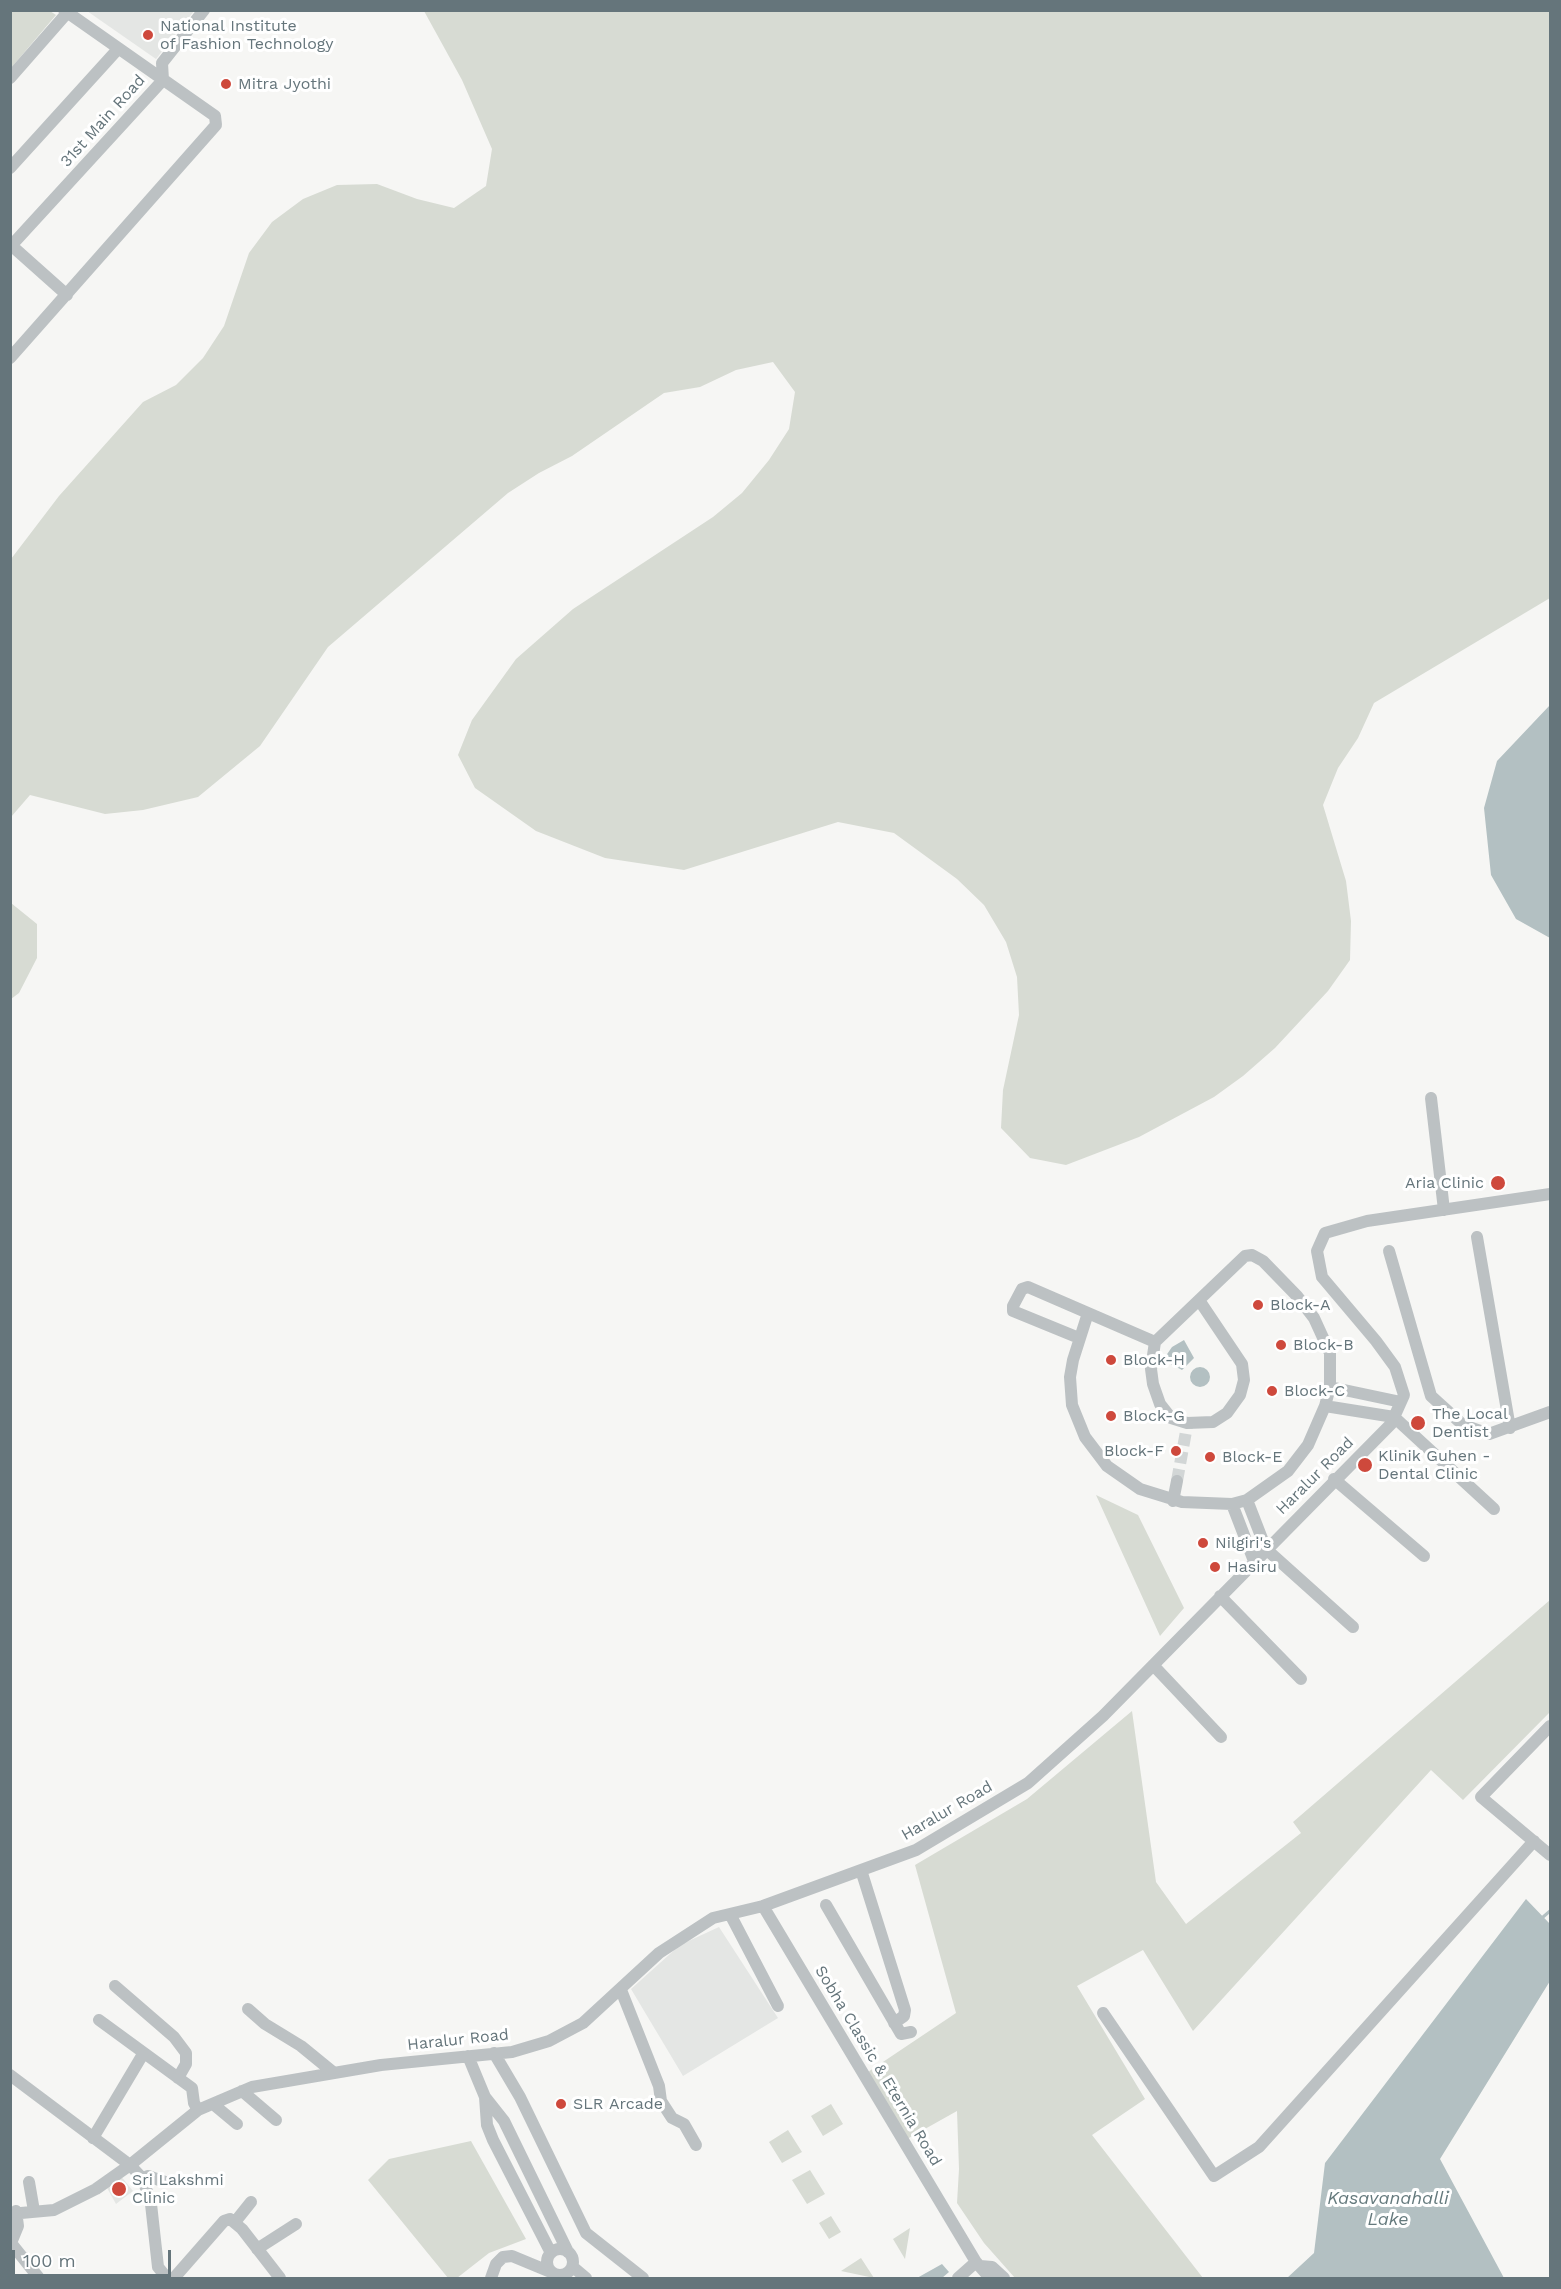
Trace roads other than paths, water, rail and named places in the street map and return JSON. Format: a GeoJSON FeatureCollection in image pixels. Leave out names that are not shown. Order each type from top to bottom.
{"type":"FeatureCollection","features":[{"type":"Feature","properties":{"kind":"street","name":"31st Main Road"},"geometry":{"type":"LineString","coordinates":[[11,246],[163,80],[162,63],[204,10]]}},
{"type":"Feature","properties":{"kind":"street"},"geometry":{"type":"LineString","coordinates":[[10,78],[65,12],[215,116],[216,125],[209,136],[10,358]]}},
{"type":"Feature","properties":{"kind":"street"},"geometry":{"type":"LineString","coordinates":[[10,168],[118,49]]}},
{"type":"Feature","properties":{"kind":"street"},"geometry":{"type":"LineString","coordinates":[[11,246],[67,295]]}},
{"type":"Feature","properties":{"kind":"street"},"geometry":{"type":"LineString","coordinates":[[1431,1098],[1444,1210]]}},
{"type":"Feature","properties":{"kind":"street"},"geometry":{"type":"LineString","coordinates":[[1330,1387],[1401,1402],[1404,1395],[1395,1367],[1322,1277],[1317,1251],[1325,1233],[1367,1221],[1551,1194]]}},
{"type":"Feature","properties":{"kind":"street"},"geometry":{"type":"LineString","coordinates":[[1478,1237],[1510,1428]]}},
{"type":"Feature","properties":{"kind":"street"},"geometry":{"type":"LineString","coordinates":[[1389,1251],[1431,1396],[1463,1425],[1489,1434],[1551,1412]]}},
{"type":"Feature","properties":{"kind":"street"},"geometry":{"type":"LineString","coordinates":[[1088,1313],[1079,1338],[1070,1377],[1072,1405],[1085,1437],[1107,1466],[1140,1489],[1173,1501],[1232,1504],[1247,1500],[1288,1471],[1308,1445],[1325,1406],[1330,1387],[1330,1353],[1314,1318],[1298,1296],[1263,1261],[1252,1255],[1245,1256],[1155,1342],[1151,1369],[1160,1404],[1171,1418],[1187,1425],[1213,1422],[1227,1413],[1240,1395],[1244,1380],[1242,1364],[1199,1300]]}},
{"type":"Feature","properties":{"kind":"street"},"geometry":{"type":"LineString","coordinates":[[1079,1338],[1013,1311],[1013,1306],[1022,1289],[1028,1287],[1155,1342]]}},
{"type":"Feature","properties":{"kind":"street","name":"Haralur Road"},"geometry":{"type":"LineString","coordinates":[[13,2213],[54,2210],[96,2189],[130,2165],[198,2110],[252,2087],[381,2065],[512,2052],[566,2034],[621,1990],[659,1953],[683,1935],[713,1918],[763,1906],[915,1850],[1028,1783],[1103,1716],[1334,1479],[1391,1424],[1401,1402]]}},
{"type":"Feature","properties":{"kind":"street"},"geometry":{"type":"LineString","coordinates":[[1325,1406],[1394,1417],[1494,1509]]}},
{"type":"Feature","properties":{"kind":"street"},"geometry":{"type":"LineString","coordinates":[[1334,1479],[1424,1556]]}},
{"type":"Feature","properties":{"kind":"street"},"geometry":{"type":"LineString","coordinates":[[1173,1501],[1177,1481]]}},
{"type":"Feature","properties":{"kind":"street"},"geometry":{"type":"LineString","coordinates":[[1247,1500],[1266,1549],[1353,1627]]}},
{"type":"Feature","properties":{"kind":"street"},"geometry":{"type":"LineString","coordinates":[[1232,1504],[1254,1561]]}},
{"type":"Feature","properties":{"kind":"street"},"geometry":{"type":"LineString","coordinates":[[1220,1596],[1301,1679]]}},
{"type":"Feature","properties":{"kind":"street"},"geometry":{"type":"LineString","coordinates":[[1153,1665],[1221,1737]]}},
{"type":"Feature","properties":{"kind":"street"},"geometry":{"type":"LineString","coordinates":[[1551,1726],[1481,1797],[1551,1855]]}},
{"type":"Feature","properties":{"kind":"street"},"geometry":{"type":"LineString","coordinates":[[1103,2013],[1214,2176],[1259,2147],[1534,1841]]}},
{"type":"Feature","properties":{"kind":"street"},"geometry":{"type":"LineString","coordinates":[[861,1870],[905,2010],[904,2016],[894,2023]]}},
{"type":"Feature","properties":{"kind":"street"},"geometry":{"type":"LineString","coordinates":[[826,1905],[894,2023],[903,2036],[911,2032]]}},
{"type":"Feature","properties":{"kind":"street","name":"Sobha Classic & Eternia Road"},"geometry":{"type":"LineString","coordinates":[[763,1906],[965,2243],[990,2278]]}},
{"type":"Feature","properties":{"kind":"street"},"geometry":{"type":"LineString","coordinates":[[730,1914],[778,2006]]}},
{"type":"Feature","properties":{"kind":"street"},"geometry":{"type":"LineString","coordinates":[[116,1986],[174,2037],[186,2053],[186,2064],[178,2078]]}},
{"type":"Feature","properties":{"kind":"street"},"geometry":{"type":"LineString","coordinates":[[621,1990],[660,2086],[661,2101],[672,2118],[684,2124],[696,2145]]}},
{"type":"Feature","properties":{"kind":"street"},"geometry":{"type":"LineString","coordinates":[[248,2009],[265,2024],[301,2046],[334,2073]]}},
{"type":"Feature","properties":{"kind":"street"},"geometry":{"type":"LineString","coordinates":[[99,2020],[192,2088],[194,2103],[198,2110]]}},
{"type":"Feature","properties":{"kind":"street"},"geometry":{"type":"LineString","coordinates":[[494,2053],[520,2097],[586,2233],[644,2278]]}},
{"type":"Feature","properties":{"kind":"street"},"geometry":{"type":"LineString","coordinates":[[93,2138],[143,2054]]}},
{"type":"Feature","properties":{"kind":"street"},"geometry":{"type":"LineString","coordinates":[[468,2056],[485,2097],[504,2121],[573,2258],[565,2274]]}},
{"type":"Feature","properties":{"kind":"street"},"geometry":{"type":"LineString","coordinates":[[10,2075],[130,2165],[143,2178],[151,2204],[158,2267],[167,2278]]}},
{"type":"Feature","properties":{"kind":"street"},"geometry":{"type":"LineString","coordinates":[[242,2091],[276,2120]]}},
{"type":"Feature","properties":{"kind":"street"},"geometry":{"type":"LineString","coordinates":[[485,2097],[487,2125],[493,2140],[551,2253]]}},
{"type":"Feature","properties":{"kind":"street"},"geometry":{"type":"LineString","coordinates":[[213,2104],[237,2124]]}},
{"type":"Feature","properties":{"kind":"street"},"geometry":{"type":"LineString","coordinates":[[143,2178],[148,2176],[165,2182]]}},
{"type":"Feature","properties":{"kind":"street"},"geometry":{"type":"LineString","coordinates":[[29,2182],[34,2211]]}},
{"type":"Feature","properties":{"kind":"street"},"geometry":{"type":"LineString","coordinates":[[235,2222],[251,2202]]}},
{"type":"Feature","properties":{"kind":"street"},"geometry":{"type":"LineString","coordinates":[[13,2213],[18,2226],[11,2243],[39,2278]]}},
{"type":"Feature","properties":{"kind":"street"},"geometry":{"type":"LineString","coordinates":[[174,2278],[224,2221],[230,2219],[235,2222],[280,2278]]}},
{"type":"Feature","properties":{"kind":"street"},"geometry":{"type":"LineString","coordinates":[[257,2249],[296,2224]]}},
{"type":"Feature","properties":{"kind":"street"},"geometry":{"type":"LineString","coordinates":[[565,2274],[547,2263],[551,2253],[558,2249],[568,2252]]}},
{"type":"Feature","properties":{"kind":"street"},"geometry":{"type":"LineString","coordinates":[[491,2278],[496,2264],[503,2257],[512,2256],[565,2274],[586,2278]]}},
{"type":"Feature","properties":{"kind":"street"},"geometry":{"type":"LineString","coordinates":[[958,2278],[978,2264],[992,2266],[1004,2278]]}},
{"type":"Feature","properties":{"kind":"water"},"geometry":{"type":"Polygon","coordinates":[[[1550,705],[1550,938],[1516,919],[1491,875],[1484,808],[1497,761],[1550,705]]]}},
{"type":"Feature","properties":{"kind":"water"},"geometry":{"type":"Polygon","coordinates":[[[1184,1340],[1194,1358],[1182,1370],[1163,1360],[1172,1347],[1184,1340]]]}},
{"type":"Feature","properties":{"kind":"water"},"geometry":{"type":"Polygon","coordinates":[[[1200,1367],[1207,1370],[1210,1377],[1207,1384],[1200,1387],[1193,1384],[1190,1377],[1193,1370],[1200,1367]]]}},
{"type":"Feature","properties":{"kind":"water","name":"Kasavanahalli Lake"},"geometry":{"type":"Polygon","coordinates":[[[1526,1899],[1550,1924],[1550,1981],[1440,2159],[1504,2278],[1287,2278],[1314,2253],[1325,2163],[1526,1899]]]}},
{"type":"Feature","properties":{"kind":"water"},"geometry":{"type":"Polygon","coordinates":[[[942,2264],[949,2272],[942,2278],[917,2278],[942,2264]]]}},
{"type":"Feature","properties":{"kind":"waterway"},"geometry":{"type":"LineString","coordinates":[[1543,1917],[1550,1911]]}},
{"type":"Feature","properties":{"kind":"tunnel"},"geometry":{"type":"LineString","coordinates":[[1177,1481],[1187,1426]]}},
{"type":"Feature","properties":{"kind":"place","name":"National Institute of Fashion Technology"},"geometry":{"type":"Point","coordinates":[148,35]}},
{"type":"Feature","properties":{"kind":"place","name":"Mitra Jyothi"},"geometry":{"type":"Point","coordinates":[226,84]}},
{"type":"Feature","properties":{"kind":"place","name":"Aria Clinic"},"geometry":{"type":"Point","coordinates":[1498,1183]}},
{"type":"Feature","properties":{"kind":"place","name":"Block-A"},"geometry":{"type":"Point","coordinates":[1258,1305]}},
{"type":"Feature","properties":{"kind":"place","name":"Block-B"},"geometry":{"type":"Point","coordinates":[1281,1345]}},
{"type":"Feature","properties":{"kind":"place","name":"Block-H"},"geometry":{"type":"Point","coordinates":[1111,1360]}},
{"type":"Feature","properties":{"kind":"place","name":"Block-C"},"geometry":{"type":"Point","coordinates":[1272,1391]}},
{"type":"Feature","properties":{"kind":"place","name":"Block-G"},"geometry":{"type":"Point","coordinates":[1111,1416]}},
{"type":"Feature","properties":{"kind":"place","name":"The Local Dentist"},"geometry":{"type":"Point","coordinates":[1418,1423]}},
{"type":"Feature","properties":{"kind":"place","name":"Block-F"},"geometry":{"type":"Point","coordinates":[1176,1451]}},
{"type":"Feature","properties":{"kind":"place","name":"Block-E"},"geometry":{"type":"Point","coordinates":[1210,1457]}},
{"type":"Feature","properties":{"kind":"place","name":"Klinik Guhen - Dental Clinic"},"geometry":{"type":"Point","coordinates":[1365,1465]}},
{"type":"Feature","properties":{"kind":"place","name":"Nilgiri's"},"geometry":{"type":"Point","coordinates":[1203,1543]}},
{"type":"Feature","properties":{"kind":"place","name":"Hasiru"},"geometry":{"type":"Point","coordinates":[1215,1567]}},
{"type":"Feature","properties":{"kind":"place","name":"SLR Arcade"},"geometry":{"type":"Point","coordinates":[561,2104]}},
{"type":"Feature","properties":{"kind":"place","name":"Sri Lakshmi Clinic"},"geometry":{"type":"Point","coordinates":[119,2189]}}]}
